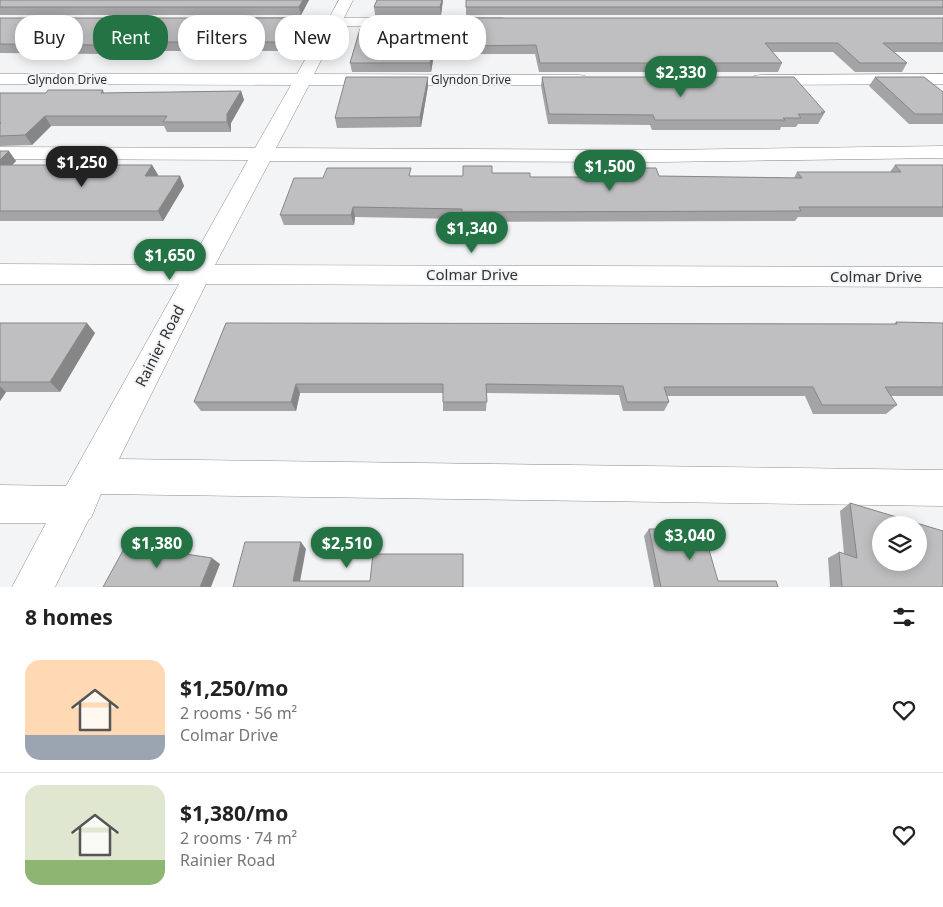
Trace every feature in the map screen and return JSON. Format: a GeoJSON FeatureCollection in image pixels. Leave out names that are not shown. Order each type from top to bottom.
{"type":"FeatureCollection","features":[{"type":"Feature","properties":{"kind":"street"},"geometry":{"type":"LineString","coordinates":[[265,20],[341,11],[517,22]]}},
{"type":"Feature","properties":{"kind":"street","name":"Rainier Road"},"geometry":{"type":"LineString","coordinates":[[33,587],[198,274],[341,11]]}},
{"type":"Feature","properties":{"kind":"street","name":"Glyndon Drive"},"geometry":{"type":"LineString","coordinates":[[0,79],[595,80]]}},
{"type":"Feature","properties":{"kind":"street"},"geometry":{"type":"LineString","coordinates":[[744,80],[943,79]]}},
{"type":"Feature","properties":{"kind":"street"},"geometry":{"type":"LineString","coordinates":[[0,154],[703,156],[943,152]]}},
{"type":"Feature","properties":{"kind":"street","name":"Colmar Drive"},"geometry":{"type":"LineString","coordinates":[[0,274],[943,277]]}},
{"type":"Feature","properties":{"kind":"street"},"geometry":{"type":"LineString","coordinates":[[0,504],[85,490],[943,488]]}},
{"type":"Feature","properties":{"kind":"building"},"geometry":{"type":"Polygon","coordinates":[[[0,0],[303,0],[299,7],[0,7],[0,0]]]}},
{"type":"Feature","properties":{"kind":"building"},"geometry":{"type":"Polygon","coordinates":[[[377,0],[442,0],[440,7],[374,7],[377,0]]]}},
{"type":"Feature","properties":{"kind":"building"},"geometry":{"type":"Polygon","coordinates":[[[466,0],[943,0],[943,7],[466,7],[466,0]]]}},
{"type":"Feature","properties":{"kind":"building"},"geometry":{"type":"Polygon","coordinates":[[[0,18],[15,18],[15,44],[0,44],[0,18]]]}},
{"type":"Feature","properties":{"kind":"building"},"geometry":{"type":"Polygon","coordinates":[[[83,18],[93,18],[93,45],[83,45],[83,18]]]}},
{"type":"Feature","properties":{"kind":"building"},"geometry":{"type":"Polygon","coordinates":[[[168,18],[178,18],[178,42],[168,42],[168,18]]]}},
{"type":"Feature","properties":{"kind":"building"},"geometry":{"type":"Polygon","coordinates":[[[265,18],[275,18],[275,42],[265,42],[265,18]]]}},
{"type":"Feature","properties":{"kind":"building"},"geometry":{"type":"Polygon","coordinates":[[[486,18],[943,18],[943,43],[883,43],[907,63],[860,63],[838,43],[765,43],[782,63],[540,63],[536,45],[486,46],[486,18]]]}},
{"type":"Feature","properties":{"kind":"building"},"geometry":{"type":"Polygon","coordinates":[[[359,32],[359,60],[431,60],[430,63],[350,63],[359,32]]]}},
{"type":"Feature","properties":{"kind":"building"},"geometry":{"type":"Polygon","coordinates":[[[346,77],[428,77],[420,117],[335,118],[346,77]]]}},
{"type":"Feature","properties":{"kind":"building"},"geometry":{"type":"Polygon","coordinates":[[[542,77],[794,77],[825,112],[821,112],[823,114],[798,114],[801,118],[783,118],[785,120],[655,120],[653,115],[549,114],[542,77]]]}},
{"type":"Feature","properties":{"kind":"building"},"geometry":{"type":"Polygon","coordinates":[[[875,77],[924,77],[943,92],[943,114],[915,114],[875,77]]]}},
{"type":"Feature","properties":{"kind":"building"},"geometry":{"type":"Polygon","coordinates":[[[48,90],[103,90],[101,93],[241,91],[227,114],[227,122],[163,122],[167,116],[45,116],[25,135],[0,136],[0,93],[46,93],[48,90]]]}},
{"type":"Feature","properties":{"kind":"building"},"geometry":{"type":"Polygon","coordinates":[[[0,151],[9,151],[0,160],[0,151]]]}},
{"type":"Feature","properties":{"kind":"building"},"geometry":{"type":"Polygon","coordinates":[[[0,165],[152,165],[145,176],[180,176],[158,211],[0,211],[0,165]]]}},
{"type":"Feature","properties":{"kind":"building"},"geometry":{"type":"Polygon","coordinates":[[[895,165],[943,165],[943,207],[799,207],[801,211],[462,212],[462,209],[353,207],[351,215],[280,215],[294,178],[323,178],[327,168],[411,168],[409,176],[463,176],[463,166],[492,166],[492,173],[530,173],[530,177],[630,177],[627,168],[656,168],[659,176],[802,178],[797,172],[901,172],[895,165]]]}},
{"type":"Feature","properties":{"kind":"building"},"geometry":{"type":"Polygon","coordinates":[[[896,322],[943,323],[943,387],[885,387],[897,405],[822,405],[813,387],[664,387],[669,402],[627,402],[623,386],[486,384],[487,402],[443,402],[443,384],[296,384],[291,402],[194,402],[226,323],[897,324],[896,322]]]}},
{"type":"Feature","properties":{"kind":"building"},"geometry":{"type":"Polygon","coordinates":[[[0,323],[87,323],[50,382],[0,382],[0,323]]]}},
{"type":"Feature","properties":{"kind":"building"},"geometry":{"type":"Polygon","coordinates":[[[850,503],[893,516],[872,516],[872,571],[927,571],[927,526],[943,531],[943,587],[842,587],[839,552],[857,558],[850,503]]]}},
{"type":"Feature","properties":{"kind":"building"},"geometry":{"type":"Polygon","coordinates":[[[649,529],[703,529],[718,581],[776,581],[778,587],[661,587],[649,529]]]}},
{"type":"Feature","properties":{"kind":"building"},"geometry":{"type":"Polygon","coordinates":[[[245,542],[301,542],[293,581],[370,581],[373,554],[463,554],[463,587],[233,587],[245,542]]]}},
{"type":"Feature","properties":{"kind":"building"},"geometry":{"type":"Polygon","coordinates":[[[126,545],[212,558],[200,587],[103,587],[126,545]]]}}]}
